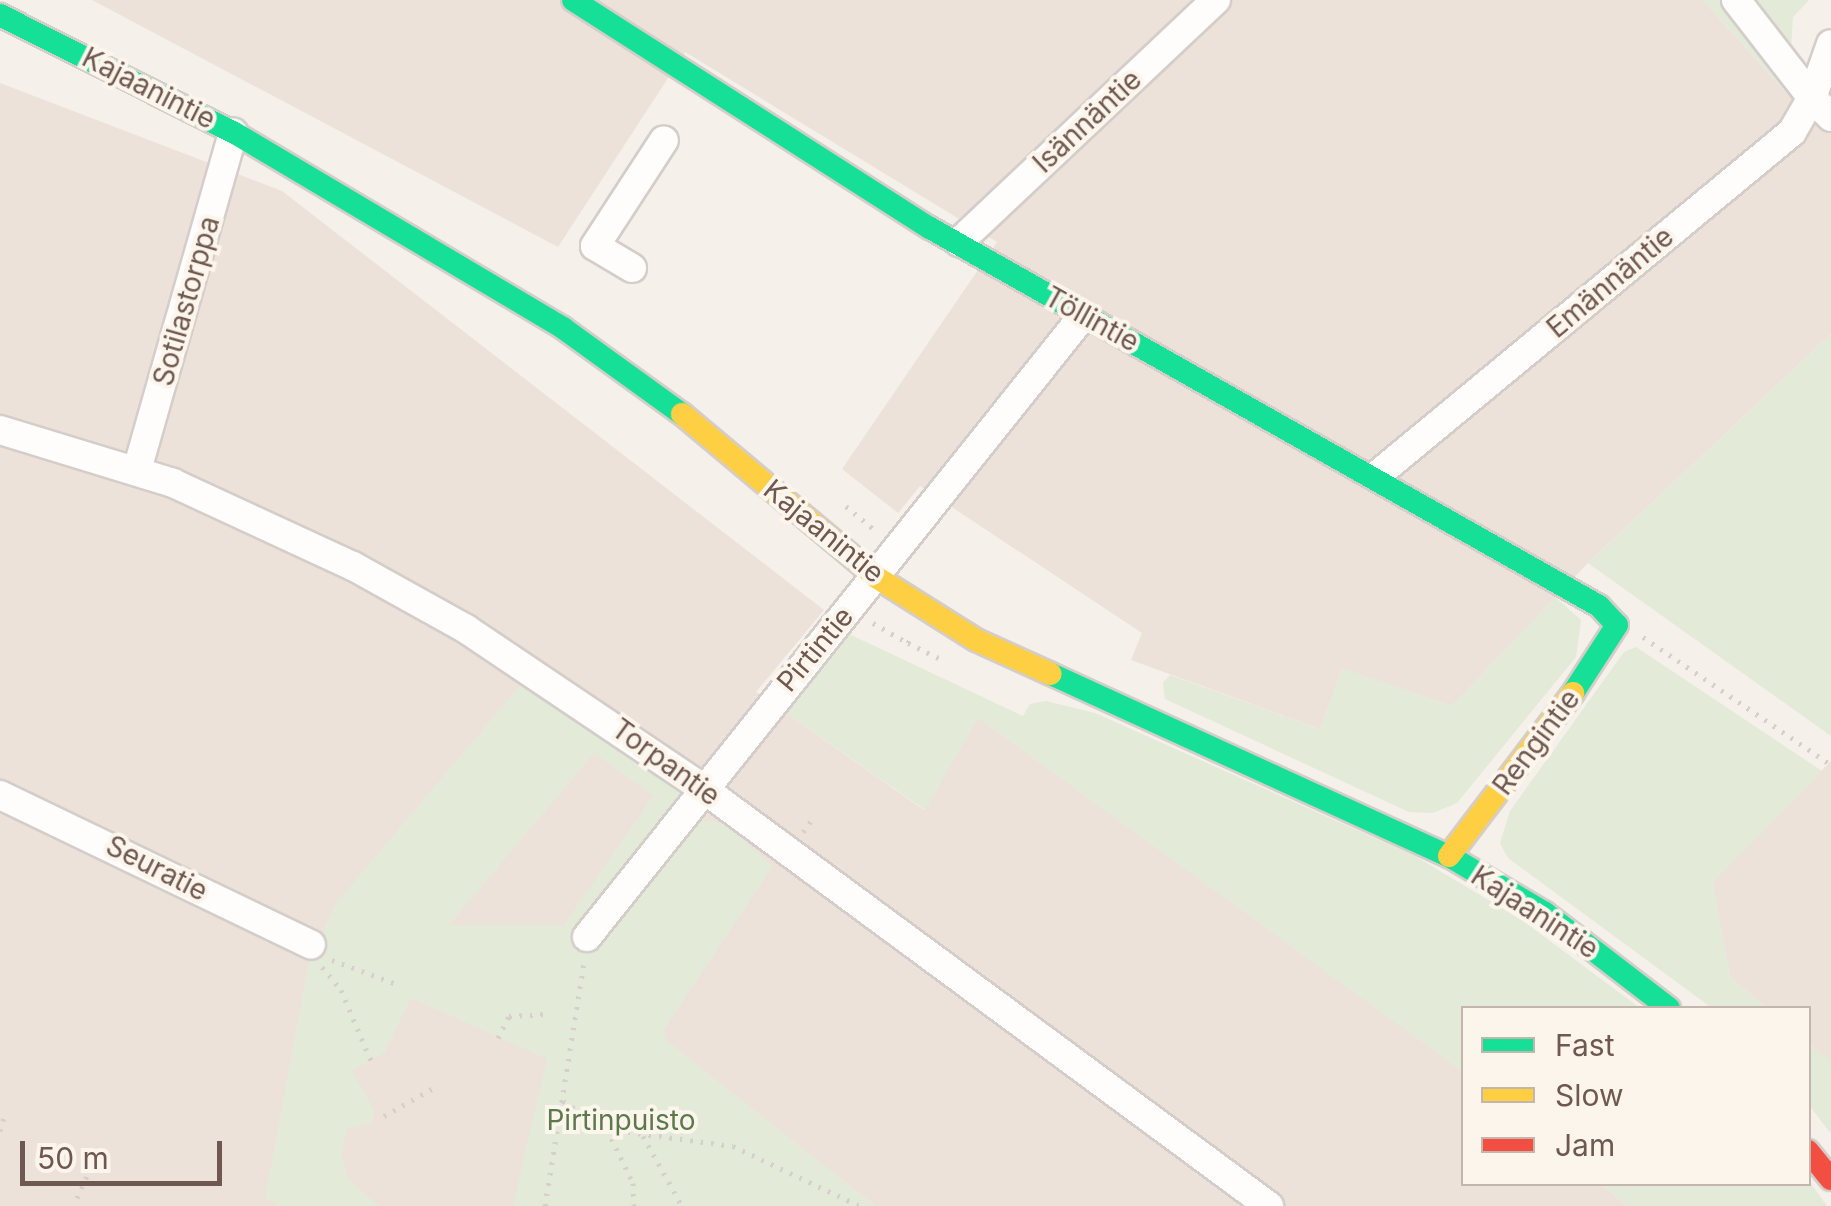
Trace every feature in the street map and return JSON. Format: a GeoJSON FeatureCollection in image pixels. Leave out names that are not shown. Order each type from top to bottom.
{"type":"FeatureCollection","features":[{"type":"Feature","properties":{"kind":"main road","name":"Töllintie"},"geometry":{"type":"LineString","coordinates":[[573,0],[959,242],[1083,316],[1377,475],[1562,583],[1617,626]]}},
{"type":"Feature","properties":{"kind":"main road","name":"Kajaanintie"},"geometry":{"type":"LineString","coordinates":[[0,15],[233,132],[563,328],[698,425],[876,577],[1029,667],[1449,856],[1545,913],[1665,1006]]}},
{"type":"Feature","properties":{"kind":"main road","name":"Rengintie"},"geometry":{"type":"LineString","coordinates":[[1449,856],[1605,651],[1617,626]]}},
{"type":"Feature","properties":{"kind":"main road"},"geometry":{"type":"LineString","coordinates":[[1811,1155],[1831,1180]]}},
{"type":"Feature","properties":{"kind":"street","name":"Isännäntie"},"geometry":{"type":"LineString","coordinates":[[959,242],[1216,0]]}},
{"type":"Feature","properties":{"kind":"street"},"geometry":{"type":"LineString","coordinates":[[1736,0],[1821,108]]}},
{"type":"Feature","properties":{"kind":"street","name":"Emännäntie"},"geometry":{"type":"LineString","coordinates":[[1377,475],[1821,108],[1831,44]]}},
{"type":"Feature","properties":{"kind":"street","name":"Sotilastorppa"},"geometry":{"type":"LineString","coordinates":[[137,470],[233,132]]}},
{"type":"Feature","properties":{"kind":"street"},"geometry":{"type":"LineString","coordinates":[[632,268],[596,246],[664,140]]}},
{"type":"Feature","properties":{"kind":"street","name":"Pirtintie"},"geometry":{"type":"LineString","coordinates":[[586,938],[701,787],[876,577],[1083,316]]}},
{"type":"Feature","properties":{"kind":"street","name":"Torpantie"},"geometry":{"type":"LineString","coordinates":[[0,430],[137,470],[321,550],[466,629],[701,787],[1269,1206]]}},
{"type":"Feature","properties":{"kind":"street","name":"Seuratie"},"geometry":{"type":"LineString","coordinates":[[0,796],[311,945]]}},
{"type":"Feature","properties":{"kind":"path"},"geometry":{"type":"LineString","coordinates":[[1617,626],[1831,765]]}},
{"type":"Feature","properties":{"kind":"path"},"geometry":{"type":"LineString","coordinates":[[908,643],[939,658]]}},
{"type":"Feature","properties":{"kind":"path"},"geometry":{"type":"LineString","coordinates":[[546,1206],[586,938]]}},
{"type":"Feature","properties":{"kind":"path"},"geometry":{"type":"LineString","coordinates":[[311,945],[368,978],[399,985]]}},
{"type":"Feature","properties":{"kind":"path"},"geometry":{"type":"LineString","coordinates":[[311,945],[340,990],[372,1064]]}},
{"type":"Feature","properties":{"kind":"path"},"geometry":{"type":"LineString","coordinates":[[498,1038],[509,1016],[544,1014]]}},
{"type":"Feature","properties":{"kind":"path"},"geometry":{"type":"LineString","coordinates":[[384,1116],[437,1086]]}},
{"type":"Feature","properties":{"kind":"path"},"geometry":{"type":"LineString","coordinates":[[563,1101],[606,1129],[733,1146],[860,1206]]}},
{"type":"Feature","properties":{"kind":"path"},"geometry":{"type":"LineString","coordinates":[[0,1131],[5,1113]]}},
{"type":"Feature","properties":{"kind":"path"},"geometry":{"type":"LineString","coordinates":[[606,1129],[632,1183],[634,1206]]}},
{"type":"Feature","properties":{"kind":"path"},"geometry":{"type":"LineString","coordinates":[[642,1136],[682,1206]]}},
{"type":"Feature","properties":{"kind":"path"},"geometry":{"type":"LineString","coordinates":[[77,1198],[96,1158]]}},
{"type":"Feature","properties":{"kind":"shaded area"},"geometry":{"type":"Polygon","coordinates":[[[92,0],[1703,0],[1788,95],[1831,50],[1831,334],[1588,563],[1452,706],[1342,669],[1320,729],[1131,660],[1142,633],[920,486],[898,513],[842,469],[997,242],[685,52],[558,247],[92,0]]]}},
{"type":"Feature","properties":{"kind":"shaded area"},"geometry":{"type":"Polygon","coordinates":[[[0,83],[282,191],[824,610],[756,692],[924,810],[977,717],[1420,1037],[1461,1070],[1461,1186],[1603,1186],[1628,1206],[875,1206],[666,1041],[663,1030],[724,823],[556,1206],[0,1206],[0,83]]]}},
{"type":"Feature","properties":{"kind":"shaded area"},"geometry":{"type":"Polygon","coordinates":[[[1831,761],[1831,1061],[1811,1046],[1811,1006],[1765,1006],[1730,977],[1712,882],[1831,761]]]}},
{"type":"Feature","properties":{"kind":"green space"},"geometry":{"type":"Polygon","coordinates":[[[1703,0],[1809,0],[1793,17],[1788,95],[1703,0]]]}},
{"type":"Feature","properties":{"kind":"green space"},"geometry":{"type":"Polygon","coordinates":[[[1831,334],[1831,736],[1588,563],[1831,334]]]}},
{"type":"Feature","properties":{"kind":"green space"},"geometry":{"type":"Polygon","coordinates":[[[1555,597],[1581,620],[1576,657],[1457,803],[1433,813],[1409,812],[1165,699],[1163,683],[1170,675],[1320,729],[1342,668],[1452,706],[1555,597]]]}},
{"type":"Feature","properties":{"kind":"green space"},"geometry":{"type":"Polygon","coordinates":[[[849,634],[1023,716],[1030,704],[1046,701],[1095,713],[1415,856],[1523,921],[1637,1006],[1461,1006],[1461,1071],[978,718],[925,810],[783,711],[849,634]]]}},
{"type":"Feature","properties":{"kind":"green space"},"geometry":{"type":"Polygon","coordinates":[[[1636,647],[1822,771],[1713,882],[1730,977],[1765,1006],[1709,1006],[1508,858],[1500,843],[1510,811],[1624,652],[1636,647]]]}},
{"type":"Feature","properties":{"kind":"green space","name":"Pirtinpuisto"},"geometry":{"type":"Polygon","coordinates":[[[528,676],[685,782],[704,821],[724,823],[773,866],[663,1031],[667,1041],[875,1206],[513,1206],[547,1059],[411,998],[385,1052],[352,1071],[375,1112],[371,1123],[347,1129],[341,1154],[348,1179],[379,1206],[280,1206],[265,1198],[309,961],[337,902],[528,676]],[[594,753],[449,925],[564,925],[653,796],[594,753]]]}},
{"type":"Feature","properties":{"kind":"green space"},"geometry":{"type":"Polygon","coordinates":[[[1811,1046],[1831,1061],[1831,1134],[1811,1108],[1811,1046]]]}},
{"type":"Feature","properties":{"kind":"green space"},"geometry":{"type":"Polygon","coordinates":[[[1811,1184],[1827,1206],[1628,1206],[1603,1186],[1811,1184]]]}},
{"type":"Feature","properties":{"kind":"traffic: fast"},"geometry":{"type":"LineString","coordinates":[[573,0],[930,228],[1599,606],[1617,625],[1573,693]]}},
{"type":"Feature","properties":{"kind":"traffic: fast"},"geometry":{"type":"LineString","coordinates":[[0,15],[233,132],[563,328],[682,414]]}},
{"type":"Feature","properties":{"kind":"traffic: fast"},"geometry":{"type":"LineString","coordinates":[[1051,674],[1449,856],[1545,913],[1666,1006]]}},
{"type":"Feature","properties":{"kind":"traffic: slow"},"geometry":{"type":"LineString","coordinates":[[682,414],[876,577],[976,640],[1051,674]]}},
{"type":"Feature","properties":{"kind":"traffic: slow"},"geometry":{"type":"LineString","coordinates":[[1449,856],[1573,693]]}},
{"type":"Feature","properties":{"kind":"traffic: jam"},"geometry":{"type":"LineString","coordinates":[[1811,1155],[1831,1179]]}}]}
